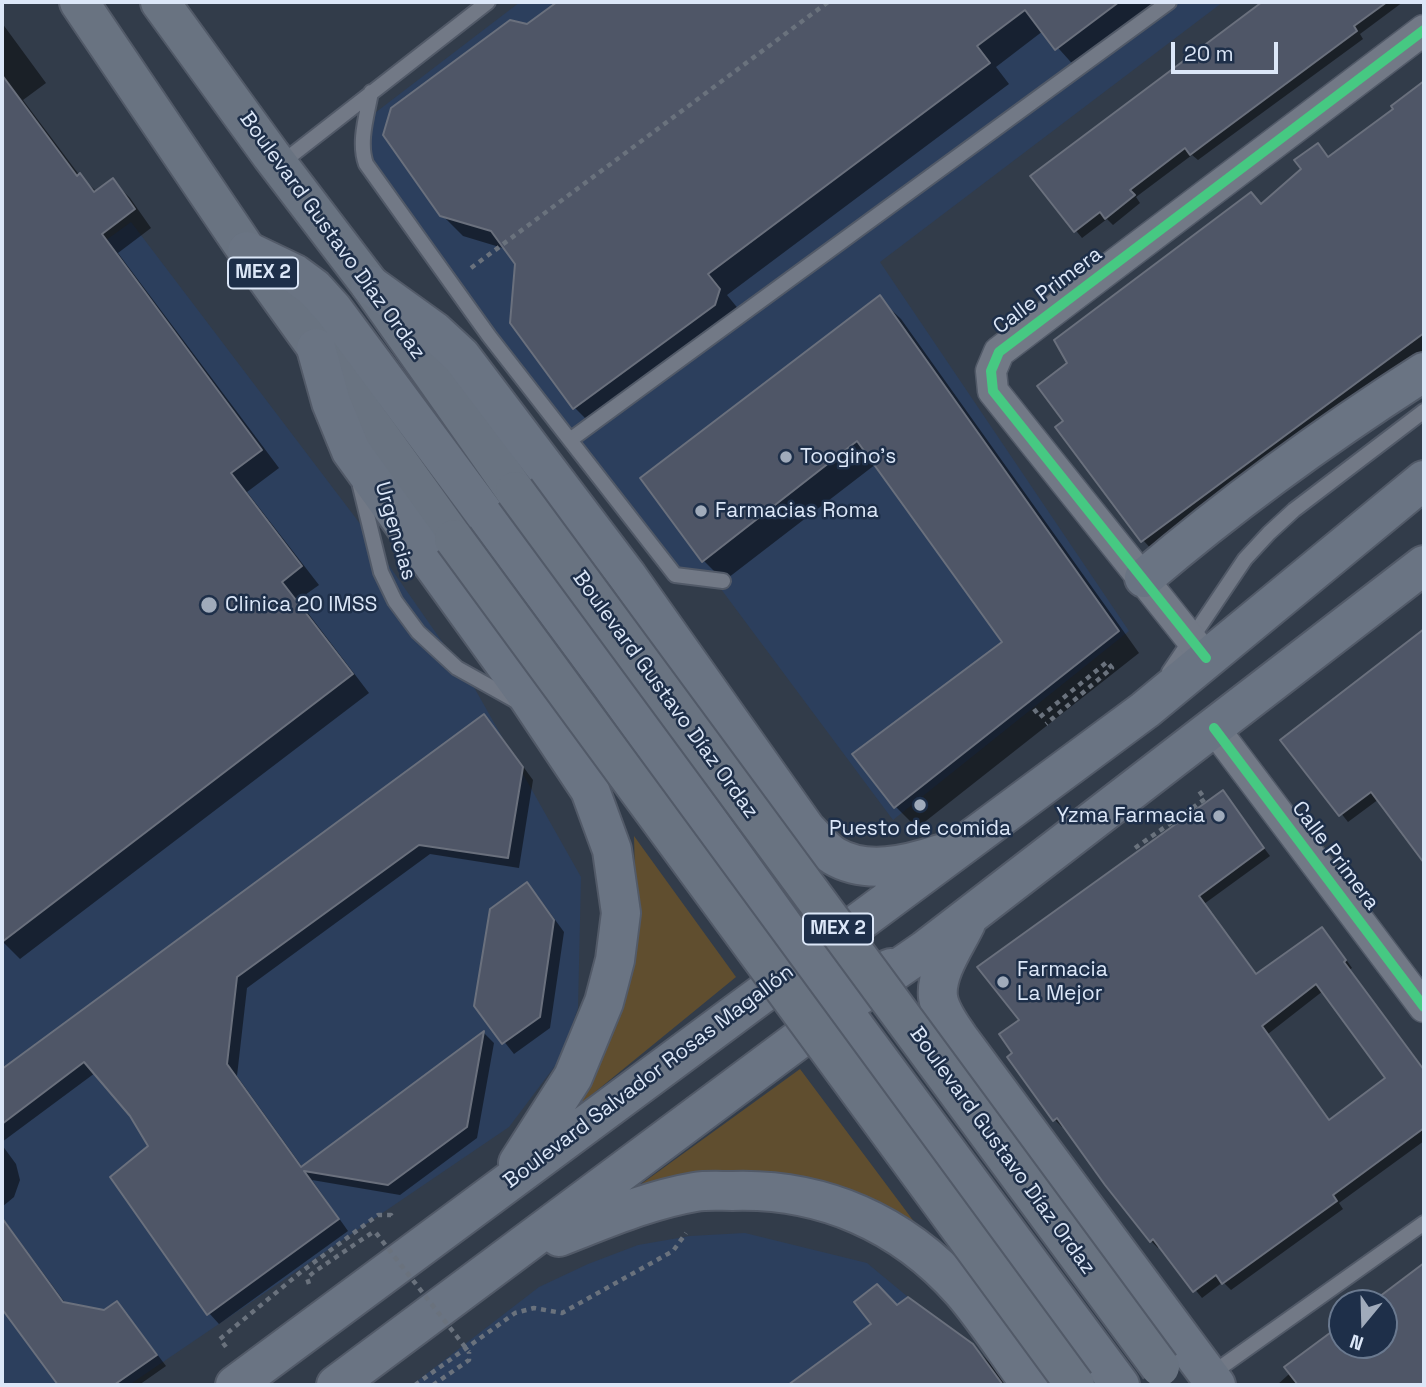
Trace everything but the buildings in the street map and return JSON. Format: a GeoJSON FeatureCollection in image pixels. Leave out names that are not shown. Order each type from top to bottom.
{"type":"FeatureCollection","features":[{"type":"Feature","properties":{"kind":"highway"},"geometry":{"type":"LineString","coordinates":[[247,251],[295,274],[314,288],[333,309],[609,682],[808,960],[836,976],[855,977],[877,974],[911,960]]}},
{"type":"Feature","properties":{"kind":"highway"},"geometry":{"type":"LineString","coordinates":[[370,285],[434,331],[461,355],[628,577],[806,829],[833,855],[859,866],[884,867],[921,861],[958,848]]}},
{"type":"Feature","properties":{"kind":"highway"},"geometry":{"type":"LineString","coordinates":[[316,348],[331,402],[351,451],[542,718],[590,790],[612,850],[621,913],[615,960],[604,1002],[573,1077],[504,1185]]}},
{"type":"Feature","properties":{"kind":"highway"},"geometry":{"type":"LineString","coordinates":[[1144,578],[1180,547],[1333,433],[1424,372]]}},
{"type":"Feature","properties":{"kind":"highway","name":"Boulevard Salvador Rosas Magallón"},"geometry":{"type":"LineString","coordinates":[[241,1381],[1145,710],[1199,648],[1424,480]]}},
{"type":"Feature","properties":{"kind":"highway"},"geometry":{"type":"LineString","coordinates":[[336,1385],[841,1008],[911,960],[1424,565]]}},
{"type":"Feature","properties":{"kind":"highway"},"geometry":{"type":"LineString","coordinates":[[970,915],[939,981],[938,997],[944,1014],[1190,1378]]}},
{"type":"Feature","properties":{"kind":"highway"},"geometry":{"type":"LineString","coordinates":[[740,1010],[793,988],[811,988],[828,996],[841,1008],[1120,1385]]}},
{"type":"Feature","properties":{"kind":"highway"},"geometry":{"type":"LineString","coordinates":[[512,1256],[624,1211],[695,1192],[765,1189],[817,1199],[863,1214],[915,1246],[961,1291],[1031,1385]]}},
{"type":"Feature","properties":{"kind":"main road","name":"MEX 2"},"geometry":{"type":"LineString","coordinates":[[79,2],[247,251],[316,348],[1075,1385]]}},
{"type":"Feature","properties":{"kind":"main road","name":"Boulevard Gustavo Díaz Ordaz"},"geometry":{"type":"LineString","coordinates":[[160,2],[370,285],[515,491],[1190,1378]]}},
{"type":"Feature","properties":{"kind":"street","name":"Calle Primera"},"geometry":{"type":"LineString","coordinates":[[1199,648],[993,391],[991,371],[999,352],[1424,30]]}},
{"type":"Feature","properties":{"kind":"street","name":"Calle Primera"},"geometry":{"type":"LineString","coordinates":[[1214,728],[1424,1007]]}},
{"type":"Feature","properties":{"kind":"lane"},"geometry":{"type":"LineString","coordinates":[[279,164],[488,2]]}},
{"type":"Feature","properties":{"kind":"lane"},"geometry":{"type":"LineString","coordinates":[[570,440],[1169,2]]}},
{"type":"Feature","properties":{"kind":"lane"},"geometry":{"type":"LineString","coordinates":[[371,92],[362,153],[366,164],[450,282],[675,575],[723,581]]}},
{"type":"Feature","properties":{"kind":"lane"},"geometry":{"type":"LineString","coordinates":[[1199,648],[1245,559],[1269,533],[1294,510],[1424,411]]}},
{"type":"Feature","properties":{"kind":"lane","name":"Urgencias"},"geometry":{"type":"LineString","coordinates":[[351,451],[381,572],[395,601],[418,632],[457,668],[499,690],[542,718]]}},
{"type":"Feature","properties":{"kind":"lane"},"geometry":{"type":"LineString","coordinates":[[1190,1378],[1424,1223]]}},
{"type":"Feature","properties":{"kind":"path"},"geometry":{"type":"LineString","coordinates":[[450,282],[828,2]]}},
{"type":"Feature","properties":{"kind":"path"},"geometry":{"type":"LineString","coordinates":[[1034,709],[1040,717],[1107,662],[1112,668],[1046,724]]}},
{"type":"Feature","properties":{"kind":"path"},"geometry":{"type":"LineString","coordinates":[[1135,848],[1205,799],[1197,788],[1187,795]]}},
{"type":"Feature","properties":{"kind":"path"},"geometry":{"type":"LineString","coordinates":[[241,1381],[220,1339],[301,1272],[378,1215],[391,1215],[396,1224]]}},
{"type":"Feature","properties":{"kind":"path"},"geometry":{"type":"LineString","coordinates":[[415,1385],[515,1313],[534,1308],[562,1313],[673,1251],[691,1222]]}},
{"type":"Feature","properties":{"kind":"path"},"geometry":{"type":"LineString","coordinates":[[376,1236],[387,1231]]}},
{"type":"Feature","properties":{"kind":"path"},"geometry":{"type":"LineString","coordinates":[[318,1285],[307,1283],[307,1278],[373,1232],[469,1352],[469,1360],[433,1385]]}},
{"type":"Feature","properties":{"kind":"shaded area"},"geometry":{"type":"Polygon","coordinates":[[[520,2],[1223,2],[880,262],[1129,631],[893,820],[718,585],[675,575],[366,164],[367,119],[520,2]]]}},
{"type":"Feature","properties":{"kind":"shaded area"},"geometry":{"type":"Polygon","coordinates":[[[131,222],[358,521],[475,689],[581,877],[578,1008],[561,1058],[509,1127],[129,1385],[2,1385],[2,316],[131,222]]]}},
{"type":"Feature","properties":{"kind":"shaded area"},"geometry":{"type":"Polygon","coordinates":[[[634,836],[736,977],[578,1106],[599,1064],[631,920],[635,875],[634,836]]]}},
{"type":"Feature","properties":{"kind":"shaded area"},"geometry":{"type":"Polygon","coordinates":[[[800,1069],[924,1235],[892,1215],[626,1195],[800,1069]]]}},
{"type":"Feature","properties":{"kind":"shaded area"},"geometry":{"type":"Polygon","coordinates":[[[745,1233],[867,1263],[908,1297],[973,1344],[1003,1385],[412,1385],[539,1287],[588,1264],[638,1245],[690,1236],[745,1233]]]}},
{"type":"Feature","properties":{"kind":"cycle path"},"geometry":{"type":"LineString","coordinates":[[1206,658],[993,391],[991,371],[999,352],[1424,30]]}},
{"type":"Feature","properties":{"kind":"cycle path"},"geometry":{"type":"LineString","coordinates":[[1214,728],[1424,1007]]}},
{"type":"Feature","properties":{"kind":"place","name":"Toogino's"},"geometry":{"type":"Point","coordinates":[786,457]}},
{"type":"Feature","properties":{"kind":"place","name":"Farmacias Roma"},"geometry":{"type":"Point","coordinates":[701,511]}},
{"type":"Feature","properties":{"kind":"place","name":"Clinica 20 IMSS"},"geometry":{"type":"Point","coordinates":[209,605]}},
{"type":"Feature","properties":{"kind":"place","name":"Puesto de comida"},"geometry":{"type":"Point","coordinates":[920,805]}},
{"type":"Feature","properties":{"kind":"place","name":"Yzma Farmacia"},"geometry":{"type":"Point","coordinates":[1219,816]}},
{"type":"Feature","properties":{"kind":"place","name":"Farmacia La Mejor"},"geometry":{"type":"Point","coordinates":[1003,982]}}]}
